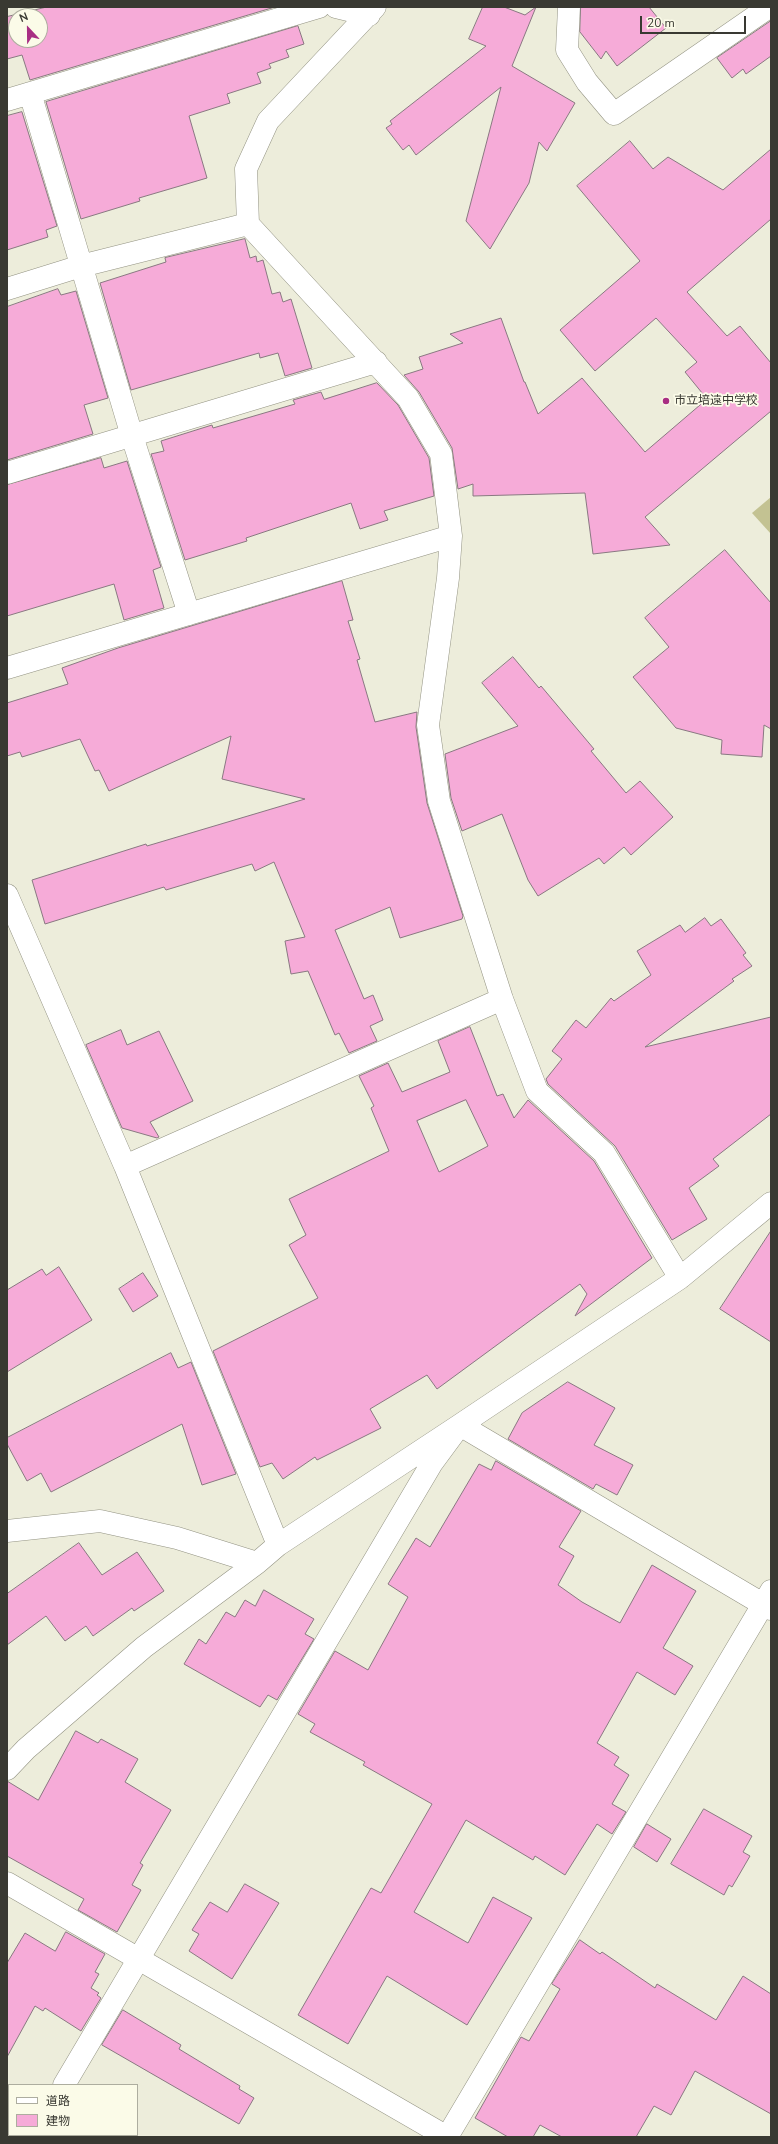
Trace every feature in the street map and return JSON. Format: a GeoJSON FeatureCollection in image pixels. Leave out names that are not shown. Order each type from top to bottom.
{"type":"FeatureCollection","features":[{"type":"Feature","properties":{"kind":"street"},"geometry":{"type":"LineString","coordinates":[[7,100],[319,7]]}},
{"type":"Feature","properties":{"kind":"street"},"geometry":{"type":"LineString","coordinates":[[336,7],[372,11]]}},
{"type":"Feature","properties":{"kind":"street"},"geometry":{"type":"LineString","coordinates":[[569,7],[568,50],[587,82],[614,114],[769,7]]}},
{"type":"Feature","properties":{"kind":"street"},"geometry":{"type":"LineString","coordinates":[[372,11],[268,121],[246,169],[248,224],[408,398],[441,454],[451,536],[448,578],[428,725],[439,801],[502,999],[537,1091],[604,1153],[680,1278]]}},
{"type":"Feature","properties":{"kind":"street"},"geometry":{"type":"LineString","coordinates":[[30,93],[132,436],[189,614]]}},
{"type":"Feature","properties":{"kind":"street"},"geometry":{"type":"LineString","coordinates":[[7,289],[81,266],[248,224]]}},
{"type":"Feature","properties":{"kind":"street"},"geometry":{"type":"LineString","coordinates":[[7,473],[376,362]]}},
{"type":"Feature","properties":{"kind":"street"},"geometry":{"type":"LineString","coordinates":[[7,668],[451,536]]}},
{"type":"Feature","properties":{"kind":"street"},"geometry":{"type":"LineString","coordinates":[[7,895],[125,1166],[278,1545]]}},
{"type":"Feature","properties":{"kind":"street"},"geometry":{"type":"LineString","coordinates":[[125,1166],[502,999]]}},
{"type":"Feature","properties":{"kind":"street"},"geometry":{"type":"LineString","coordinates":[[7,1769],[26,1749],[144,1647],[257,1563],[278,1545],[680,1278],[771,1204]]}},
{"type":"Feature","properties":{"kind":"street"},"geometry":{"type":"LineString","coordinates":[[7,1883],[447,2137],[768,1602],[460,1425]]}},
{"type":"Feature","properties":{"kind":"street"},"geometry":{"type":"LineString","coordinates":[[65,2084],[137,1958],[432,1463],[460,1425]]}},
{"type":"Feature","properties":{"kind":"street"},"geometry":{"type":"LineString","coordinates":[[9,1528],[100,1521],[177,1538],[257,1563]]}},
{"type":"Feature","properties":{"kind":"shaded area"},"geometry":{"type":"Polygon","coordinates":[[[771,497],[771,534],[752,513],[771,497]]]}},
{"type":"Feature","properties":{"kind":"building"},"geometry":{"type":"Polygon","coordinates":[[[47,7],[275,7],[30,80],[22,55],[7,59],[7,17],[8,48],[48,48],[48,8],[43,8],[47,7]]]}},
{"type":"Feature","properties":{"kind":"building"},"geometry":{"type":"Polygon","coordinates":[[[483,7],[504,7],[525,15],[536,7],[512,66],[575,103],[547,151],[539,142],[529,183],[490,249],[466,221],[501,87],[416,155],[409,145],[403,150],[386,128],[392,124],[390,121],[486,46],[469,39],[483,7]]]}},
{"type":"Feature","properties":{"kind":"building"},"geometry":{"type":"Polygon","coordinates":[[[581,7],[649,7],[666,28],[617,66],[606,51],[601,59],[580,32],[581,7]]]}},
{"type":"Feature","properties":{"kind":"building"},"geometry":{"type":"Polygon","coordinates":[[[771,21],[771,56],[746,74],[743,69],[732,78],[717,58],[771,21]]]}},
{"type":"Feature","properties":{"kind":"building"},"geometry":{"type":"Polygon","coordinates":[[[298,26],[304,44],[286,50],[289,57],[269,64],[271,68],[257,73],[261,83],[227,94],[230,103],[189,116],[207,178],[139,198],[140,201],[81,219],[46,102],[298,26]]]}},
{"type":"Feature","properties":{"kind":"building"},"geometry":{"type":"Polygon","coordinates":[[[22,112],[57,226],[46,230],[48,237],[7,250],[7,116],[22,112]]]}},
{"type":"Feature","properties":{"kind":"building"},"geometry":{"type":"Polygon","coordinates":[[[630,141],[653,169],[668,157],[723,190],[771,149],[771,219],[687,292],[727,336],[740,326],[771,363],[771,411],[645,517],[670,545],[593,554],[585,493],[473,496],[473,484],[458,489],[452,448],[419,392],[404,375],[423,369],[419,357],[463,343],[450,334],[501,318],[524,382],[538,414],[582,378],[645,452],[707,399],[685,372],[697,362],[656,318],[595,371],[560,330],[640,261],[577,186],[630,141]]]}},
{"type":"Feature","properties":{"kind":"building"},"geometry":{"type":"Polygon","coordinates":[[[245,239],[250,258],[256,256],[257,262],[263,260],[272,294],[280,292],[283,302],[291,299],[312,368],[285,376],[278,353],[260,358],[259,353],[131,390],[100,283],[166,262],[165,258],[245,239]]]}},
{"type":"Feature","properties":{"kind":"building"},"geometry":{"type":"Polygon","coordinates":[[[58,289],[61,295],[76,291],[108,398],[84,405],[93,434],[7,460],[7,307],[58,289]]]}},
{"type":"Feature","properties":{"kind":"building"},"geometry":{"type":"Polygon","coordinates":[[[377,383],[398,405],[429,458],[434,496],[384,511],[388,520],[360,529],[351,503],[246,538],[247,541],[185,560],[151,454],[164,451],[161,441],[212,425],[213,428],[295,404],[293,400],[321,392],[324,399],[377,383]]]}},
{"type":"Feature","properties":{"kind":"building"},"geometry":{"type":"Polygon","coordinates":[[[101,458],[104,468],[127,461],[161,567],[153,570],[164,608],[124,620],[114,584],[7,616],[7,485],[101,458]]]}},
{"type":"Feature","properties":{"kind":"building"},"geometry":{"type":"Polygon","coordinates":[[[725,550],[771,603],[771,729],[764,725],[762,757],[721,754],[722,740],[676,728],[633,677],[669,647],[645,618],[725,550]]]}},
{"type":"Feature","properties":{"kind":"building"},"geometry":{"type":"Polygon","coordinates":[[[342,581],[353,620],[348,621],[360,659],[357,660],[375,722],[417,712],[416,727],[427,803],[463,916],[462,919],[400,938],[390,907],[335,930],[364,999],[373,995],[383,1020],[370,1026],[377,1041],[349,1053],[339,1033],[335,1035],[308,971],[291,974],[285,941],[305,937],[274,862],[255,871],[252,864],[166,890],[164,887],[45,924],[32,880],[146,844],[147,846],[305,799],[222,779],[231,736],[109,791],[99,770],[95,771],[80,739],[22,757],[20,752],[7,756],[7,703],[68,684],[62,668],[118,648],[342,581]]]}},
{"type":"Feature","properties":{"kind":"building"},"geometry":{"type":"Polygon","coordinates":[[[513,657],[539,688],[541,686],[594,749],[591,751],[626,793],[640,781],[673,817],[631,855],[624,847],[604,864],[599,858],[538,896],[528,880],[502,814],[462,831],[451,798],[445,754],[518,726],[482,683],[513,657]]]}},
{"type":"Feature","properties":{"kind":"building"},"geometry":{"type":"Polygon","coordinates":[[[705,918],[711,926],[721,919],[746,953],[743,955],[752,966],[732,979],[734,981],[645,1047],[771,1017],[771,1114],[713,1159],[719,1166],[689,1188],[707,1219],[672,1240],[615,1146],[548,1084],[546,1079],[562,1059],[552,1051],[576,1020],[586,1028],[611,998],[614,1001],[651,975],[637,951],[680,925],[685,932],[705,918]]]}},
{"type":"Feature","properties":{"kind":"building"},"geometry":{"type":"Polygon","coordinates":[[[470,1027],[497,1096],[503,1094],[514,1118],[528,1100],[594,1161],[652,1258],[575,1316],[587,1294],[580,1284],[437,1389],[427,1375],[370,1409],[381,1428],[317,1460],[315,1457],[283,1479],[272,1463],[260,1467],[213,1351],[318,1298],[289,1245],[306,1235],[289,1199],[389,1151],[371,1108],[374,1106],[359,1076],[388,1063],[402,1092],[450,1072],[438,1041],[470,1027]],[[466,1100],[417,1121],[439,1172],[488,1146],[466,1100]]]}},
{"type":"Feature","properties":{"kind":"building"},"geometry":{"type":"Polygon","coordinates":[[[121,1030],[127,1045],[159,1031],[193,1101],[150,1122],[159,1137],[157,1138],[122,1128],[86,1045],[121,1030]]]}},
{"type":"Feature","properties":{"kind":"building"},"geometry":{"type":"Polygon","coordinates":[[[771,1231],[771,1342],[720,1309],[771,1231]]]}},
{"type":"Feature","properties":{"kind":"building"},"geometry":{"type":"Polygon","coordinates":[[[59,1267],[92,1320],[7,1372],[7,1290],[42,1269],[46,1275],[59,1267]]]}},
{"type":"Feature","properties":{"kind":"building"},"geometry":{"type":"Polygon","coordinates":[[[143,1273],[158,1296],[133,1312],[119,1289],[143,1273]]]}},
{"type":"Feature","properties":{"kind":"building"},"geometry":{"type":"Polygon","coordinates":[[[171,1353],[178,1368],[191,1362],[236,1474],[202,1485],[182,1424],[51,1492],[41,1473],[27,1481],[7,1444],[7,1438],[171,1353]]]}},
{"type":"Feature","properties":{"kind":"building"},"geometry":{"type":"Polygon","coordinates":[[[568,1382],[615,1408],[594,1445],[633,1465],[617,1495],[596,1484],[593,1489],[508,1439],[522,1413],[568,1382]]]}},
{"type":"Feature","properties":{"kind":"building"},"geometry":{"type":"Polygon","coordinates":[[[496,1461],[581,1511],[559,1547],[574,1556],[558,1585],[582,1602],[620,1623],[652,1565],[696,1591],[663,1648],[693,1666],[675,1695],[637,1672],[597,1743],[619,1757],[614,1765],[629,1775],[612,1804],[626,1812],[612,1834],[597,1824],[565,1875],[535,1856],[533,1860],[466,1820],[414,1912],[468,1943],[493,1897],[532,1918],[467,2025],[387,1976],[348,2044],[298,2015],[371,1888],[381,1893],[432,1804],[363,1765],[365,1762],[310,1732],[315,1724],[298,1714],[335,1651],[368,1670],[408,1597],[388,1584],[416,1538],[430,1547],[479,1464],[491,1470],[496,1461]]]}},
{"type":"Feature","properties":{"kind":"building"},"geometry":{"type":"Polygon","coordinates":[[[79,1543],[102,1575],[137,1552],[164,1591],[134,1611],[132,1608],[93,1636],[86,1626],[65,1641],[46,1616],[7,1645],[7,1594],[79,1543]]]}},
{"type":"Feature","properties":{"kind":"building"},"geometry":{"type":"Polygon","coordinates":[[[264,1590],[314,1619],[305,1634],[314,1639],[277,1700],[268,1695],[260,1707],[184,1664],[199,1639],[206,1644],[226,1612],[235,1617],[245,1600],[255,1606],[264,1590]]]}},
{"type":"Feature","properties":{"kind":"building"},"geometry":{"type":"Polygon","coordinates":[[[76,1731],[98,1743],[101,1739],[138,1759],[125,1782],[171,1810],[140,1863],[143,1865],[132,1885],[141,1890],[117,1932],[78,1910],[84,1899],[7,1856],[7,1781],[38,1800],[76,1731]]]}},
{"type":"Feature","properties":{"kind":"building"},"geometry":{"type":"Polygon","coordinates":[[[704,1809],[752,1836],[743,1852],[750,1856],[732,1887],[729,1885],[724,1895],[671,1864],[704,1809]]]}},
{"type":"Feature","properties":{"kind":"building"},"geometry":{"type":"Polygon","coordinates":[[[647,1824],[671,1839],[657,1862],[634,1847],[647,1824]]]}},
{"type":"Feature","properties":{"kind":"building"},"geometry":{"type":"Polygon","coordinates":[[[245,1884],[279,1903],[232,1979],[189,1951],[199,1934],[192,1930],[210,1902],[227,1912],[245,1884]]]}},
{"type":"Feature","properties":{"kind":"building"},"geometry":{"type":"Polygon","coordinates":[[[66,1932],[105,1954],[95,1972],[99,1974],[91,1988],[99,1993],[97,1995],[101,1998],[81,2031],[45,2008],[43,2011],[35,2006],[7,2057],[7,1963],[25,1933],[55,1951],[66,1932]]]}},
{"type":"Feature","properties":{"kind":"building"},"geometry":{"type":"Polygon","coordinates":[[[580,1940],[600,1954],[602,1952],[655,1988],[657,1984],[716,2020],[743,1976],[771,1994],[771,2114],[695,2071],[671,2115],[654,2106],[636,2137],[562,2137],[540,2125],[533,2137],[508,2137],[475,2118],[521,2037],[529,2041],[560,1989],[552,1984],[580,1940]]]}},
{"type":"Feature","properties":{"kind":"building"},"geometry":{"type":"Polygon","coordinates":[[[123,2010],[181,2045],[179,2049],[240,2086],[239,2089],[254,2098],[239,2124],[102,2045],[123,2010]]]}},
{"type":"Feature","properties":{"kind":"place","name":"市立培遠中学校"},"geometry":{"type":"Point","coordinates":[666,401]}}]}
